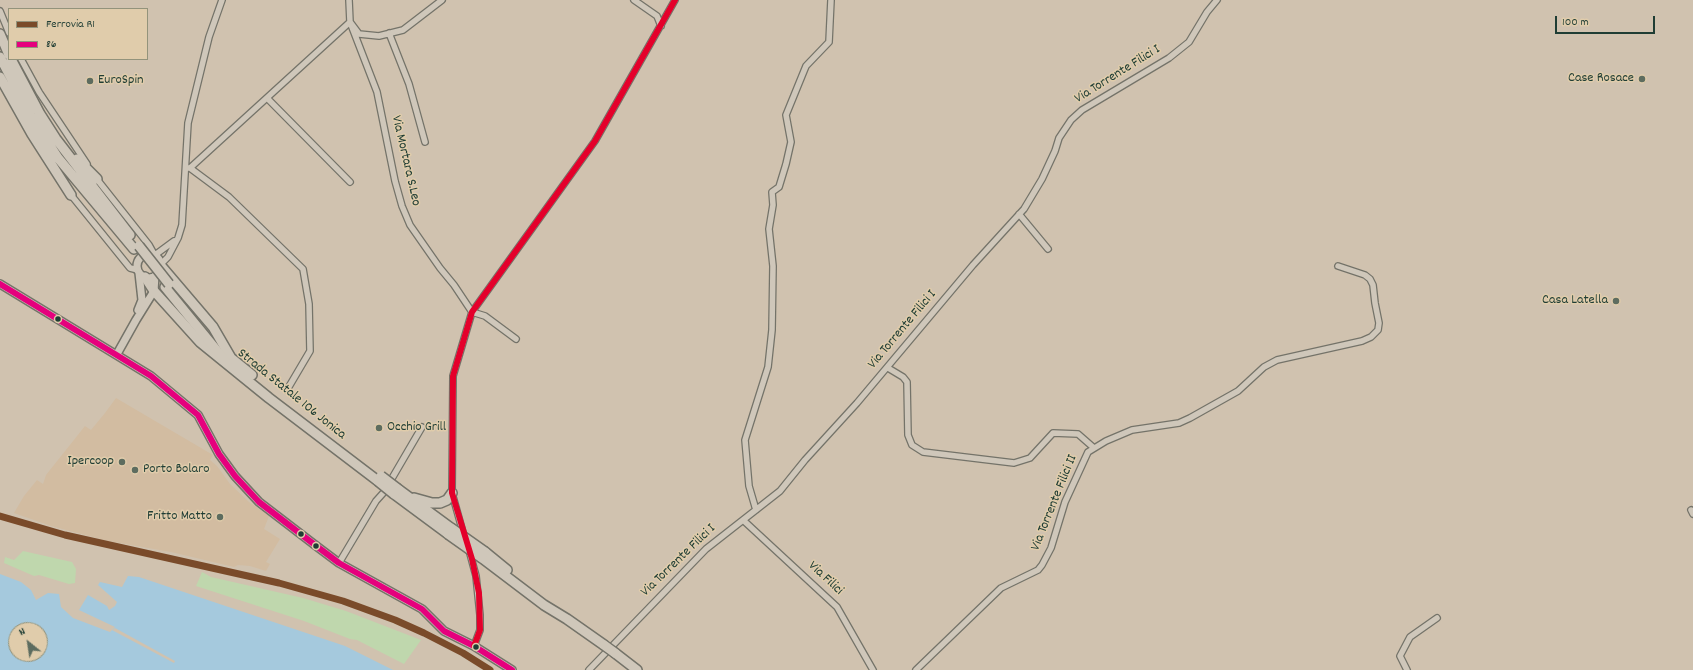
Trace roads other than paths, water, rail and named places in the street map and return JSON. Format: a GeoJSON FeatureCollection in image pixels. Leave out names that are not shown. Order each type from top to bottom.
{"type":"FeatureCollection","features":[{"type":"Feature","properties":{"kind":"main road"},"geometry":{"type":"LineString","coordinates":[[0,34],[8,53]]}},
{"type":"Feature","properties":{"kind":"main road","name":"Strada Statale 106 Jonica"},"geometry":{"type":"LineString","coordinates":[[0,57],[32,118],[58,158],[136,247],[229,361],[269,398],[483,555],[544,605],[567,619],[637,670]]}},
{"type":"Feature","properties":{"kind":"main road","name":"Strada Statale 106 Jonica"},"geometry":{"type":"LineString","coordinates":[[12,60],[40,114],[56,139],[136,247]]}},
{"type":"Feature","properties":{"kind":"main road"},"geometry":{"type":"LineString","coordinates":[[0,77],[32,134],[71,195]]}},
{"type":"Feature","properties":{"kind":"main road"},"geometry":{"type":"LineString","coordinates":[[56,139],[97,179]]}},
{"type":"Feature","properties":{"kind":"main road"},"geometry":{"type":"LineString","coordinates":[[161,265],[213,327],[229,361]]}},
{"type":"Feature","properties":{"kind":"main road"},"geometry":{"type":"LineString","coordinates":[[141,273],[154,291],[200,342],[229,361]]}},
{"type":"Feature","properties":{"kind":"main road","name":"Strada Statale 106 Jonica"},"geometry":{"type":"LineString","coordinates":[[396,491],[407,495],[450,531]]}},
{"type":"Feature","properties":{"kind":"main road"},"geometry":{"type":"LineString","coordinates":[[407,495],[432,503],[440,503],[449,496]]}},
{"type":"Feature","properties":{"kind":"street"},"geometry":{"type":"LineString","coordinates":[[117,354],[154,291],[155,276],[159,273],[161,265],[168,257],[178,238],[182,225],[188,168],[188,122],[209,37],[222,0]]}},
{"type":"Feature","properties":{"kind":"street","name":"Via Mortara S.Leo"},"geometry":{"type":"LineString","coordinates":[[349,0],[350,22],[377,92],[395,181],[402,206],[410,225],[421,242],[454,285],[472,312]]}},
{"type":"Feature","properties":{"kind":"street"},"geometry":{"type":"LineString","coordinates":[[188,168],[350,22],[360,34],[378,36],[389,34],[403,30],[442,0]]}},
{"type":"Feature","properties":{"kind":"street"},"geometry":{"type":"LineString","coordinates":[[634,0],[657,16],[660,26]]}},
{"type":"Feature","properties":{"kind":"street"},"geometry":{"type":"LineString","coordinates":[[474,646],[480,630],[479,593],[472,559],[449,496],[453,376],[472,312],[595,141],[675,0]]}},
{"type":"Feature","properties":{"kind":"street"},"geometry":{"type":"LineString","coordinates":[[756,510],[749,486],[745,440],[768,367],[772,330],[773,266],[769,229],[773,205],[772,192],[779,186],[791,142],[786,115],[806,66],[829,42],[831,0]]}},
{"type":"Feature","properties":{"kind":"street","name":"Via Torrente Filici I"},"geometry":{"type":"LineString","coordinates":[[590,670],[706,549],[780,491],[805,460],[888,368],[973,265],[1024,209],[1042,179],[1059,138],[1071,120],[1082,110],[1169,58],[1189,42],[1207,12],[1217,0]]}},
{"type":"Feature","properties":{"kind":"street"},"geometry":{"type":"LineString","coordinates":[[0,10],[8,30]]}},
{"type":"Feature","properties":{"kind":"street"},"geometry":{"type":"LineString","coordinates":[[389,34],[409,84],[425,142]]}},
{"type":"Feature","properties":{"kind":"street"},"geometry":{"type":"LineString","coordinates":[[22,60],[45,103],[97,179],[149,245],[154,255],[159,259],[161,265]]}},
{"type":"Feature","properties":{"kind":"street"},"geometry":{"type":"LineString","coordinates":[[267,98],[350,182]]}},
{"type":"Feature","properties":{"kind":"street"},"geometry":{"type":"LineString","coordinates":[[188,168],[229,197],[303,269],[309,304],[310,351],[287,390]]}},
{"type":"Feature","properties":{"kind":"street"},"geometry":{"type":"LineString","coordinates":[[71,195],[130,268],[141,273],[155,276]]}},
{"type":"Feature","properties":{"kind":"street"},"geometry":{"type":"LineString","coordinates":[[1019,214],[1048,249]]}},
{"type":"Feature","properties":{"kind":"street"},"geometry":{"type":"LineString","coordinates":[[136,320],[142,300],[141,273],[137,262],[140,257],[145,254],[154,255],[178,238]]}},
{"type":"Feature","properties":{"kind":"street","name":"Via Torrente Filici II"},"geometry":{"type":"LineString","coordinates":[[916,670],[1001,588],[1038,570],[1042,565],[1051,548],[1065,502],[1088,452],[1106,441],[1132,430],[1179,423],[1190,418],[1238,391],[1264,367],[1277,360],[1362,341],[1370,337],[1378,330],[1379,322],[1373,285],[1370,278],[1338,266]]}},
{"type":"Feature","properties":{"kind":"street"},"geometry":{"type":"LineString","coordinates":[[0,284],[151,376],[198,415],[219,454],[235,476],[259,502],[339,563],[422,609],[444,631],[474,646],[512,670]]}},
{"type":"Feature","properties":{"kind":"street"},"geometry":{"type":"LineString","coordinates":[[472,312],[484,316],[516,339]]}},
{"type":"Feature","properties":{"kind":"street"},"geometry":{"type":"LineString","coordinates":[[888,368],[903,377],[907,382],[908,435],[912,446],[923,452],[1014,463],[1030,458],[1053,433],[1078,434],[1094,448]]}},
{"type":"Feature","properties":{"kind":"street"},"geometry":{"type":"LineString","coordinates":[[391,480],[422,427]]}},
{"type":"Feature","properties":{"kind":"street"},"geometry":{"type":"LineString","coordinates":[[339,563],[376,501],[385,491]]}},
{"type":"Feature","properties":{"kind":"street","name":"Via Filici"},"geometry":{"type":"LineString","coordinates":[[743,520],[837,607],[873,670]]}},
{"type":"Feature","properties":{"kind":"street"},"geometry":{"type":"LineString","coordinates":[[1407,670],[1400,656],[1410,638],[1437,618]]}},
{"type":"Feature","properties":{"kind":"water"},"geometry":{"type":"Polygon","coordinates":[[[0,574],[21,582],[31,590],[36,600],[48,593],[59,594],[61,607],[73,618],[110,632],[115,627],[79,610],[88,595],[107,606],[109,610],[115,606],[117,602],[98,585],[100,582],[122,587],[128,576],[139,577],[345,646],[393,670],[0,670],[0,574]]]}},
{"type":"Feature","properties":{"kind":"rail line","name":"R1"},"geometry":{"type":"LineString","coordinates":[[0,516],[65,535],[279,583],[343,601],[395,620],[424,633],[463,653],[490,670]]}},
{"type":"Feature","properties":{"kind":"place","name":"Case Rosace"},"geometry":{"type":"Point","coordinates":[1642,79]}},
{"type":"Feature","properties":{"kind":"place","name":"EuroSpin"},"geometry":{"type":"Point","coordinates":[90,81]}},
{"type":"Feature","properties":{"kind":"place","name":"Casa Latella"},"geometry":{"type":"Point","coordinates":[1616,301]}},
{"type":"Feature","properties":{"kind":"place","name":"Occhio Grill"},"geometry":{"type":"Point","coordinates":[379,428]}},
{"type":"Feature","properties":{"kind":"place","name":"Ipercoop"},"geometry":{"type":"Point","coordinates":[122,462]}},
{"type":"Feature","properties":{"kind":"place","name":"Porto Bolaro"},"geometry":{"type":"Point","coordinates":[135,470]}},
{"type":"Feature","properties":{"kind":"place","name":"Fritto Matto"},"geometry":{"type":"Point","coordinates":[220,517]}}]}
